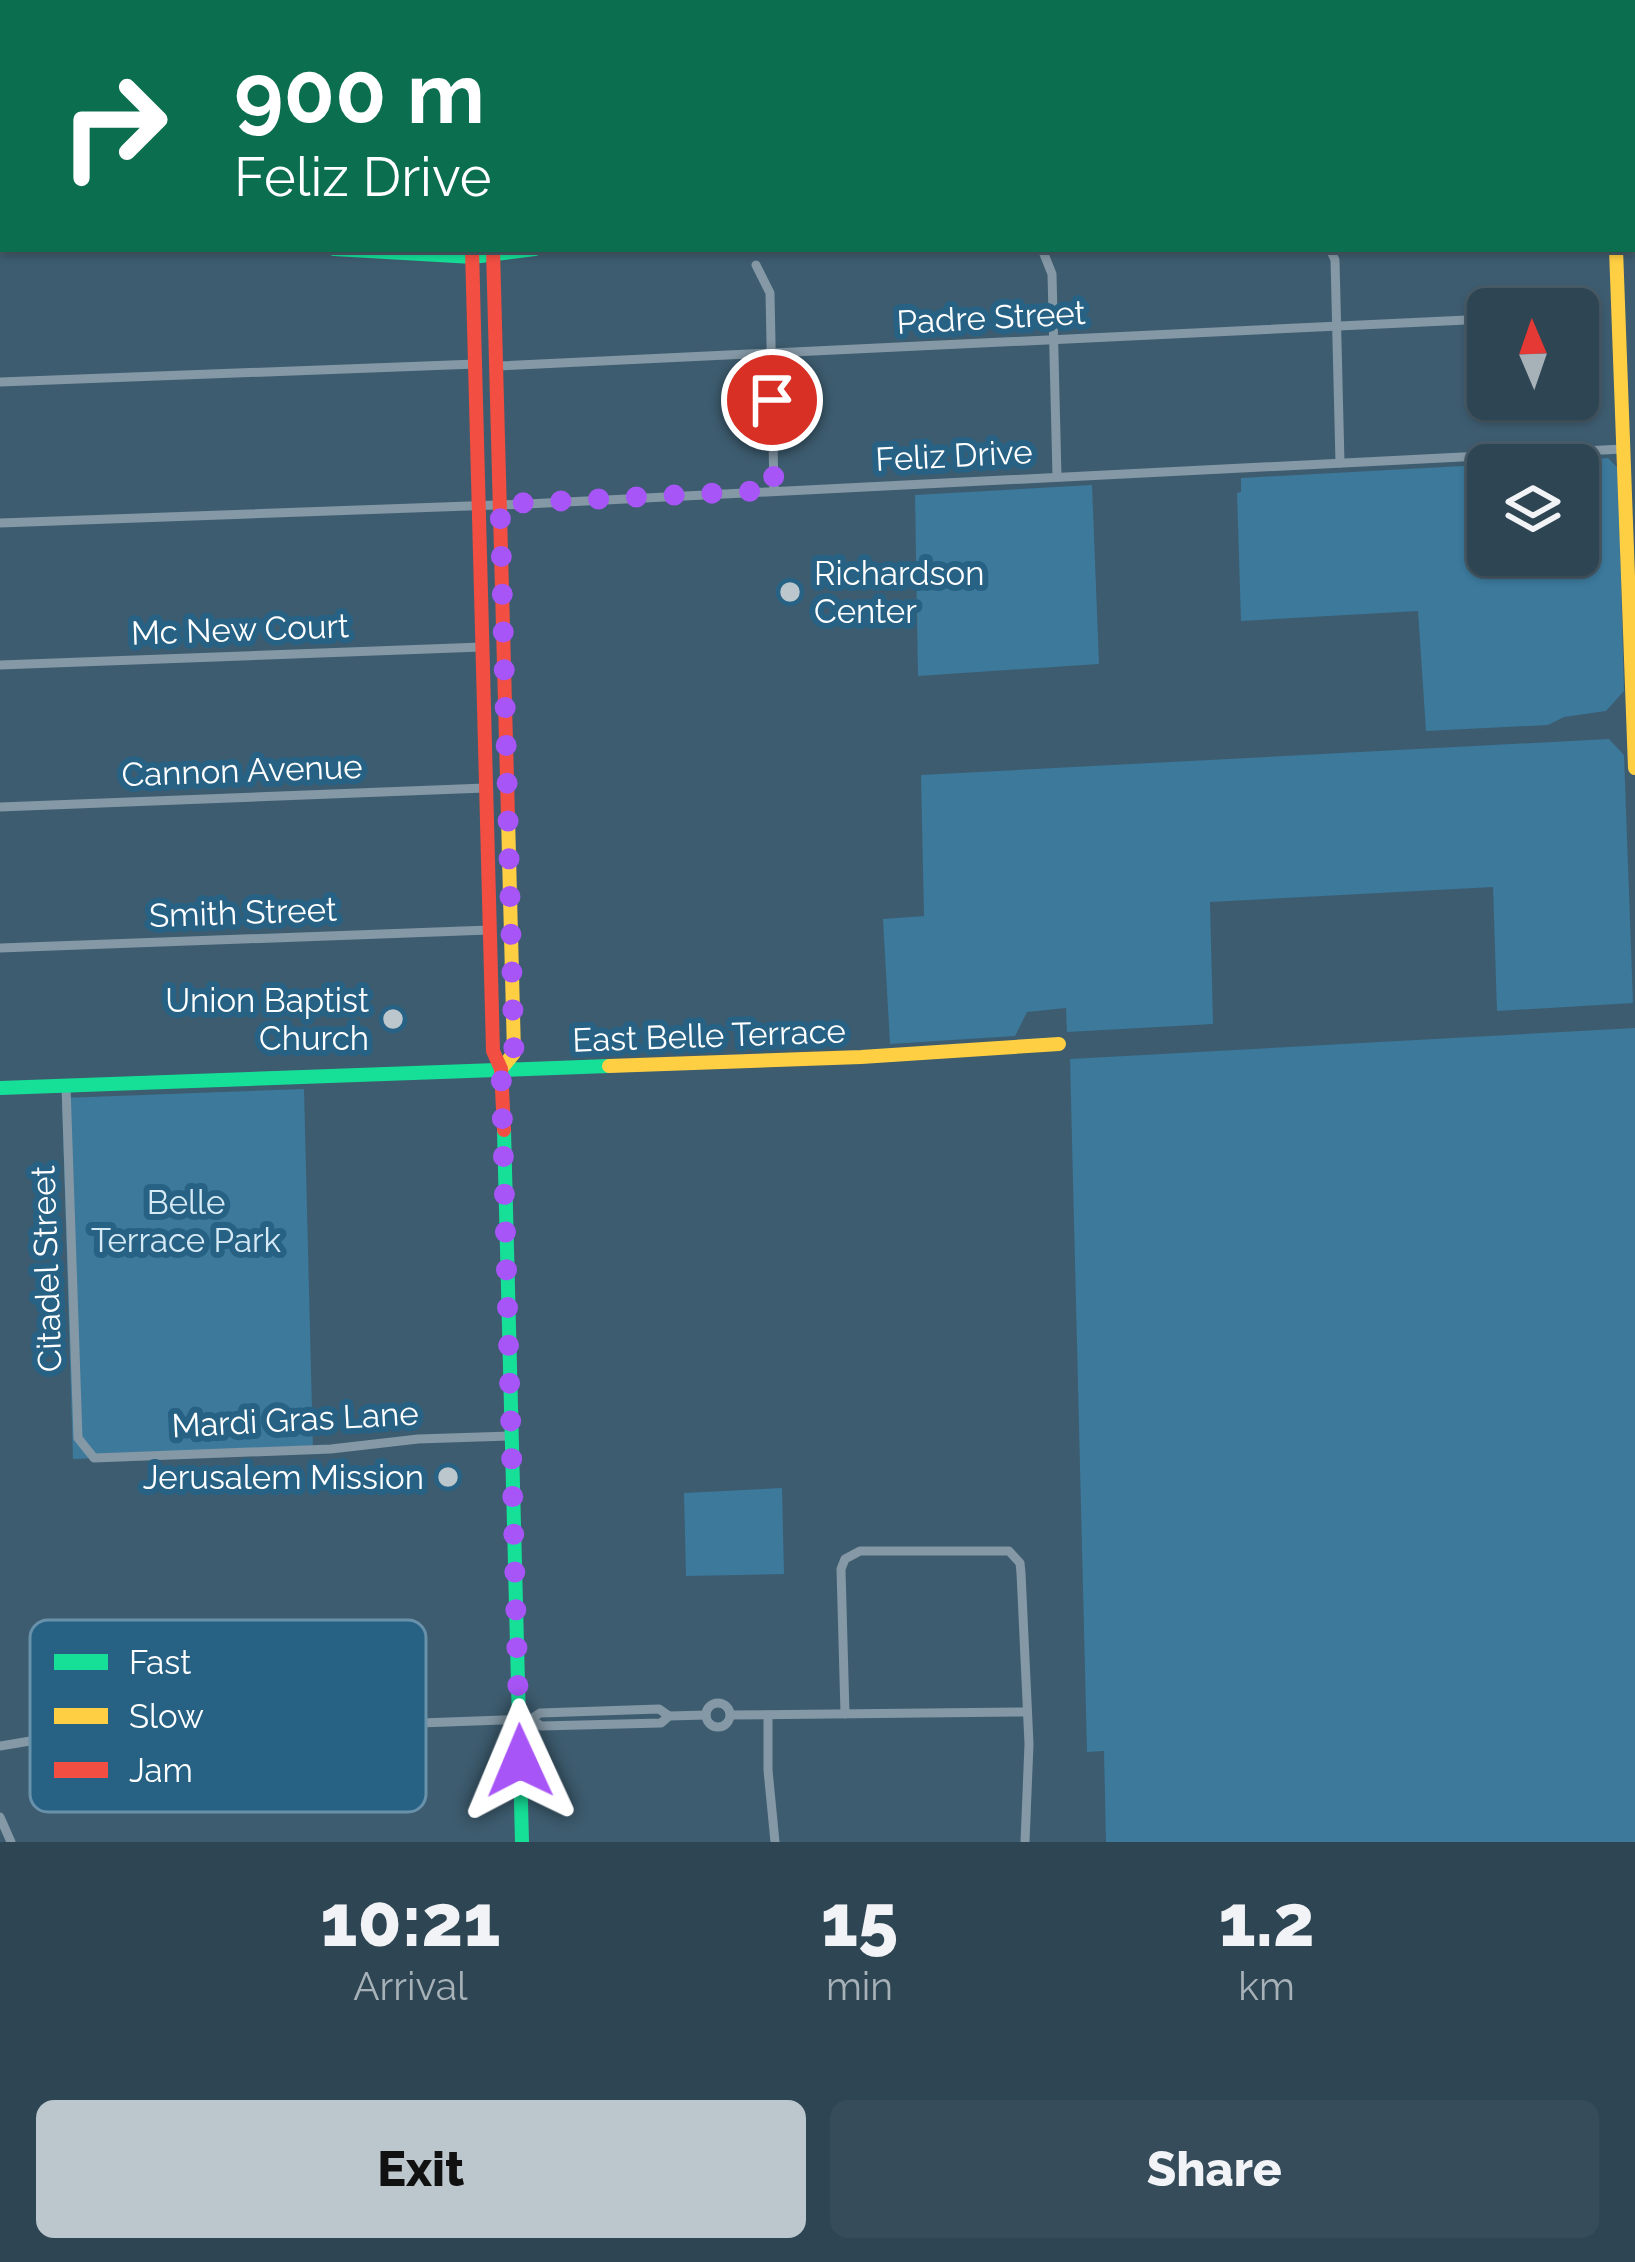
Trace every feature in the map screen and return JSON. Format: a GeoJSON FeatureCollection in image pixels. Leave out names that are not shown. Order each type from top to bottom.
{"type":"FeatureCollection","features":[{"type":"Feature","properties":{"kind":"main road"},"geometry":{"type":"LineString","coordinates":[[438,252],[493,252],[514,1053],[501,1069]]}},
{"type":"Feature","properties":{"kind":"main road"},"geometry":{"type":"LineString","coordinates":[[1616,252],[1635,768]]}},
{"type":"Feature","properties":{"kind":"main road"},"geometry":{"type":"LineString","coordinates":[[472,253],[493,1051],[501,1069],[526,1720],[522,1842]]}},
{"type":"Feature","properties":{"kind":"main road"},"geometry":{"type":"LineString","coordinates":[[484,736],[497,817],[507,831]]}},
{"type":"Feature","properties":{"kind":"main road","name":"East Belle Terrace"},"geometry":{"type":"LineString","coordinates":[[0,1088],[861,1057],[1060,1044]]}},
{"type":"Feature","properties":{"kind":"street"},"geometry":{"type":"LineString","coordinates":[[1043,252],[1052,274],[1057,477]]}},
{"type":"Feature","properties":{"kind":"street"},"geometry":{"type":"LineString","coordinates":[[1331,252],[1340,463]]}},
{"type":"Feature","properties":{"kind":"street"},"geometry":{"type":"LineString","coordinates":[[756,266],[770,293],[774,490]]}},
{"type":"Feature","properties":{"kind":"street","name":"Padre Street"},"geometry":{"type":"LineString","coordinates":[[496,366],[1467,321]]}},
{"type":"Feature","properties":{"kind":"street"},"geometry":{"type":"LineString","coordinates":[[0,382],[476,364]]}},
{"type":"Feature","properties":{"kind":"street","name":"Feliz Drive"},"geometry":{"type":"LineString","coordinates":[[0,524],[1623,449]]}},
{"type":"Feature","properties":{"kind":"street","name":"Mc New Court"},"geometry":{"type":"LineString","coordinates":[[0,665],[482,647]]}},
{"type":"Feature","properties":{"kind":"street","name":"Cannon Avenue"},"geometry":{"type":"LineString","coordinates":[[0,807],[485,788]]}},
{"type":"Feature","properties":{"kind":"street","name":"Smith Street"},"geometry":{"type":"LineString","coordinates":[[0,948],[489,930]]}},
{"type":"Feature","properties":{"kind":"street","name":"Citadel Street"},"geometry":{"type":"LineString","coordinates":[[66,1086],[78,1438],[84,1449]]}},
{"type":"Feature","properties":{"kind":"street","name":"Mardi Gras Lane"},"geometry":{"type":"LineString","coordinates":[[84,1449],[94,1458],[513,1436]]}},
{"type":"Feature","properties":{"kind":"street"},"geometry":{"type":"LineString","coordinates":[[845,1714],[841,1569],[845,1559],[860,1551],[1001,1549],[1015,1556],[1021,1573],[1029,1744],[1025,1842]]}},
{"type":"Feature","properties":{"kind":"street"},"geometry":{"type":"LineString","coordinates":[[718,1703],[731,1715],[718,1728],[706,1715],[718,1703]]}},
{"type":"Feature","properties":{"kind":"street"},"geometry":{"type":"LineString","coordinates":[[731,1715],[1026,1712]]}},
{"type":"Feature","properties":{"kind":"street"},"geometry":{"type":"LineString","coordinates":[[426,1723],[661,1723],[669,1716],[706,1715]]}},
{"type":"Feature","properties":{"kind":"street"},"geometry":{"type":"LineString","coordinates":[[769,1715],[775,1842]]}},
{"type":"Feature","properties":{"kind":"street"},"geometry":{"type":"LineString","coordinates":[[0,1746],[30,1741]]}},
{"type":"Feature","properties":{"kind":"street"},"geometry":{"type":"LineString","coordinates":[[0,1817],[11,1842]]}},
{"type":"Feature","properties":{"kind":"green space"},"geometry":{"type":"Polygon","coordinates":[[[1599,458],[1608,458],[1618,468],[1624,691],[1606,711],[1564,717],[1548,725],[1426,731],[1418,611],[1241,621],[1237,493],[1241,492],[1241,478],[1467,466],[1467,576],[1599,576],[1599,458]]]}},
{"type":"Feature","properties":{"kind":"green space"},"geometry":{"type":"Polygon","coordinates":[[[1092,485],[1099,664],[918,676],[915,495],[1092,485]]]}},
{"type":"Feature","properties":{"kind":"green space"},"geometry":{"type":"Polygon","coordinates":[[[1609,739],[1624,755],[1633,1003],[1497,1011],[1493,887],[1210,902],[1213,1024],[1067,1032],[1066,1008],[1027,1012],[1015,1036],[890,1044],[883,919],[924,916],[921,775],[1609,739]]]}},
{"type":"Feature","properties":{"kind":"green space"},"geometry":{"type":"Polygon","coordinates":[[[1635,1028],[1635,1842],[1106,1842],[1104,1751],[1087,1752],[1070,1059],[1635,1028]]]}},
{"type":"Feature","properties":{"kind":"green space","name":"Belle Terrace Park"},"geometry":{"type":"Polygon","coordinates":[[[304,1089],[313,1451],[73,1459],[62,1098],[304,1089]]]}},
{"type":"Feature","properties":{"kind":"green space"},"geometry":{"type":"Polygon","coordinates":[[[782,1488],[784,1574],[686,1576],[684,1493],[782,1488]]]}},
{"type":"Feature","properties":{"kind":"traffic: fast"},"geometry":{"type":"LineString","coordinates":[[386,252],[473,257],[512,252]]}},
{"type":"Feature","properties":{"kind":"traffic: fast"},"geometry":{"type":"LineString","coordinates":[[0,1088],[609,1066]]}},
{"type":"Feature","properties":{"kind":"traffic: fast"},"geometry":{"type":"LineString","coordinates":[[504,1130],[522,1842]]}},
{"type":"Feature","properties":{"kind":"traffic: slow"},"geometry":{"type":"LineString","coordinates":[[1616,252],[1635,768]]}},
{"type":"Feature","properties":{"kind":"traffic: slow"},"geometry":{"type":"LineString","coordinates":[[501,1069],[514,1053],[508,817]]}},
{"type":"Feature","properties":{"kind":"traffic: slow"},"geometry":{"type":"LineString","coordinates":[[609,1066],[1059,1044]]}},
{"type":"Feature","properties":{"kind":"traffic: jam"},"geometry":{"type":"LineString","coordinates":[[472,252],[493,1051],[501,1069],[504,1130]]}},
{"type":"Feature","properties":{"kind":"traffic: jam"},"geometry":{"type":"LineString","coordinates":[[493,252],[508,817]]}},
{"type":"Feature","properties":{"kind":"place","name":"Richardson Center"},"geometry":{"type":"Point","coordinates":[790,592]}},
{"type":"Feature","properties":{"kind":"place","name":"Union Baptist Church"},"geometry":{"type":"Point","coordinates":[393,1019]}},
{"type":"Feature","properties":{"kind":"place","name":"Jerusalem Mission"},"geometry":{"type":"Point","coordinates":[448,1477]}},
{"type":"Feature","properties":{"kind":"route"},"geometry":{"type":"LineString","coordinates":[[520,1761],[501,1069],[514,1053],[500,504],[774,490],[772,400]]}}]}
